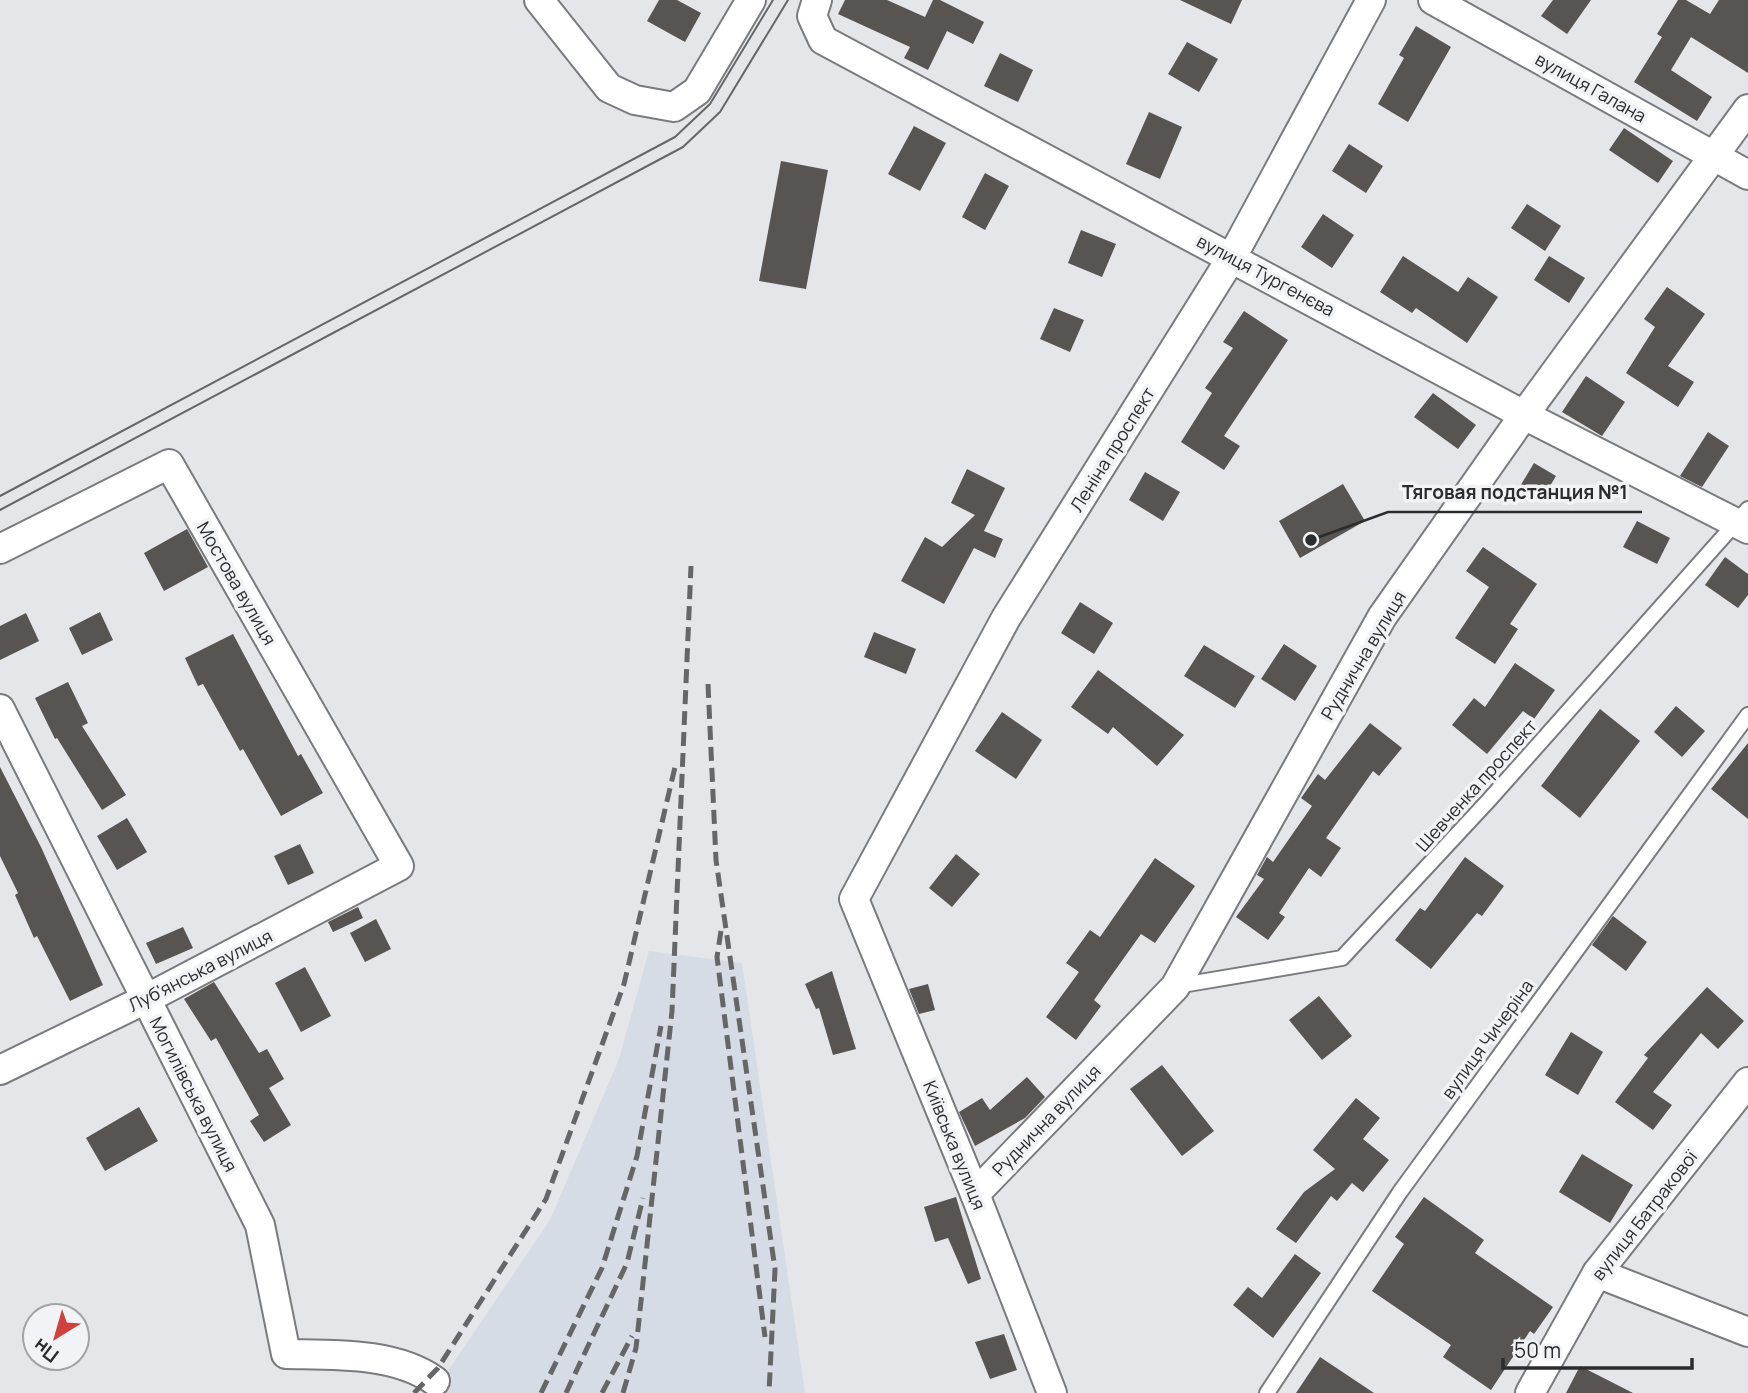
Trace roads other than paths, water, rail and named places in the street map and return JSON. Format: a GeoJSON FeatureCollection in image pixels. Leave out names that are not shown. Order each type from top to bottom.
{"type":"FeatureCollection","features":[{"type":"Feature","properties":{"kind":"street"},"geometry":{"type":"LineString","coordinates":[[539,0],[609,88],[635,100],[674,107],[697,91],[751,0]]}},
{"type":"Feature","properties":{"kind":"street","name":"вулиця Тургенєва"},"geometry":{"type":"LineString","coordinates":[[817,0],[812,16],[823,40],[1524,415],[1744,520]]}},
{"type":"Feature","properties":{"kind":"street","name":"Леніна проспект"},"geometry":{"type":"LineString","coordinates":[[854,899],[1006,618],[1233,257],[1371,0]]}},
{"type":"Feature","properties":{"kind":"street","name":"вулиця Галана"},"geometry":{"type":"LineString","coordinates":[[1433,0],[1748,175]]}},
{"type":"Feature","properties":{"kind":"street","name":"Руднична вулиця"},"geometry":{"type":"LineString","coordinates":[[975,1194],[1175,987],[1382,617],[1524,415],[1748,109]]}},
{"type":"Feature","properties":{"kind":"street","name":"Мостова вулиця"},"geometry":{"type":"LineString","coordinates":[[0,549],[169,464],[399,866]]}},
{"type":"Feature","properties":{"kind":"street","name":"Могилівська вулиця"},"geometry":{"type":"LineString","coordinates":[[0,709],[260,1225],[286,1354],[350,1356],[412,1368],[435,1381]]}},
{"type":"Feature","properties":{"kind":"street","name":"Луб'янська вулиця"},"geometry":{"type":"LineString","coordinates":[[0,1070],[146,999],[399,866]]}},
{"type":"Feature","properties":{"kind":"street","name":"Київська вулиця"},"geometry":{"type":"LineString","coordinates":[[854,899],[975,1194],[1052,1393]]}},
{"type":"Feature","properties":{"kind":"street","name":"вулиця Батракової"},"geometry":{"type":"LineString","coordinates":[[1530,1393],[1597,1273],[1748,1082]]}},
{"type":"Feature","properties":{"kind":"street"},"geometry":{"type":"LineString","coordinates":[[1597,1273],[1748,1332]]}},
{"type":"Feature","properties":{"kind":"lane","name":"Шевченка проспект"},"geometry":{"type":"LineString","coordinates":[[1175,987],[1342,958],[1744,520]]}},
{"type":"Feature","properties":{"kind":"lane","name":"вулиця Чичеріна"},"geometry":{"type":"LineString","coordinates":[[1267,1393],[1400,1192],[1748,715]]}},
{"type":"Feature","properties":{"kind":"tram line"},"geometry":{"type":"LineString","coordinates":[[0,496],[675,137],[710,104],[773,0]]}},
{"type":"Feature","properties":{"kind":"tram line"},"geometry":{"type":"LineString","coordinates":[[0,510],[683,147],[720,112],[788,0]]}},
{"type":"Feature","properties":{"kind":"railway"},"geometry":{"type":"LineString","coordinates":[[623,1393],[636,1348],[672,1011],[691,566]]}},
{"type":"Feature","properties":{"kind":"railway"},"geometry":{"type":"LineString","coordinates":[[708,684],[716,860],[775,1269],[769,1393]]}},
{"type":"Feature","properties":{"kind":"railway"},"geometry":{"type":"LineString","coordinates":[[414,1393],[438,1368],[546,1199],[624,984],[675,767]]}},
{"type":"Feature","properties":{"kind":"railway"},"geometry":{"type":"LineString","coordinates":[[721,931],[717,957],[765,1337]]}},
{"type":"Feature","properties":{"kind":"railway"},"geometry":{"type":"LineString","coordinates":[[541,1393],[602,1268],[637,1156],[661,1026]]}},
{"type":"Feature","properties":{"kind":"railway"},"geometry":{"type":"LineString","coordinates":[[566,1393],[627,1263],[643,1198]]}},
{"type":"Feature","properties":{"kind":"railway"},"geometry":{"type":"LineString","coordinates":[[602,1393],[632,1336]]}},
{"type":"Feature","properties":{"kind":"place","name":"Тяговая подстанция №1"},"geometry":{"type":"Point","coordinates":[1311,540]}}]}
